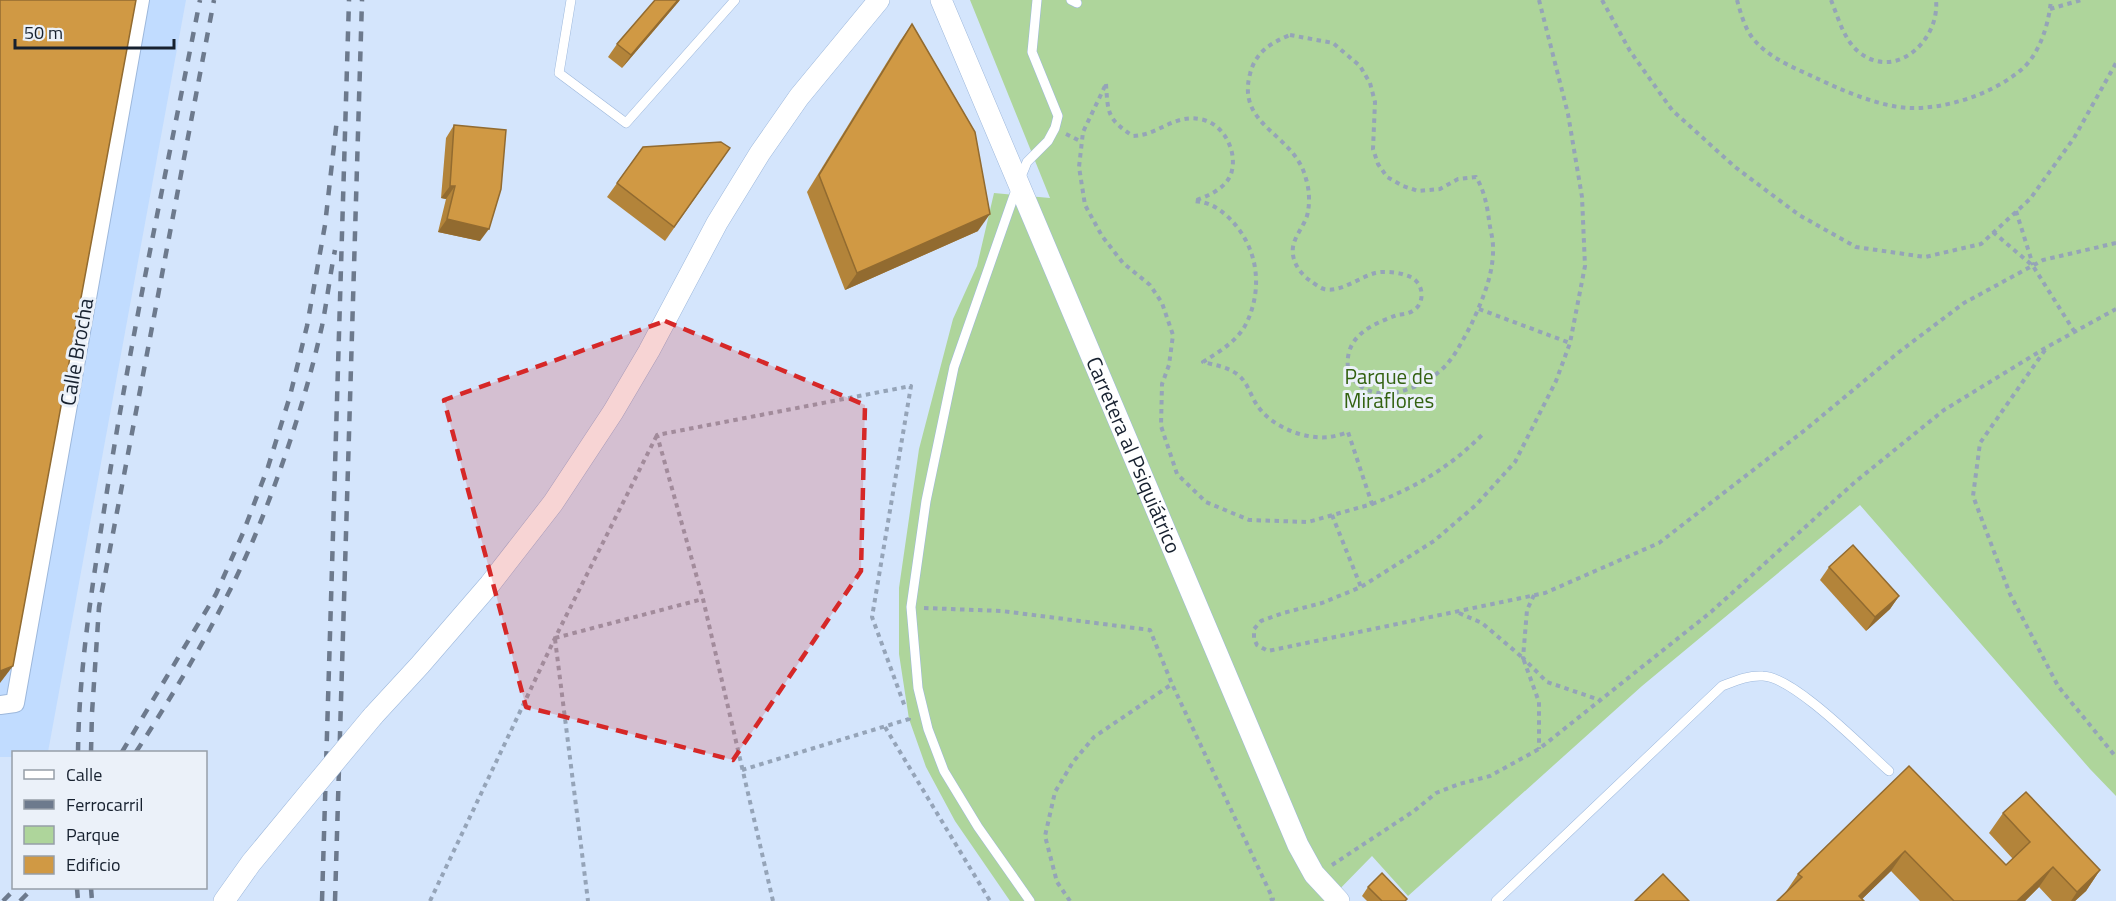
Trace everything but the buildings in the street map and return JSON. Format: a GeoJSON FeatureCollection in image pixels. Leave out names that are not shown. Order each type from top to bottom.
{"type":"FeatureCollection","features":[{"type":"Feature","properties":{"kind":"street","name":"Calle Brocha"},"geometry":{"type":"LineString","coordinates":[[8,704],[140,0]]}},
{"type":"Feature","properties":{"kind":"street"},"geometry":{"type":"LineString","coordinates":[[224,901],[289,815],[482,593],[553,502],[614,412],[717,223],[760,153],[799,98],[879,0]]}},
{"type":"Feature","properties":{"kind":"street","name":"Carretera al Psiquiátrico"},"geometry":{"type":"LineString","coordinates":[[941,0],[1298,845],[1314,874],[1339,901]]}},
{"type":"Feature","properties":{"kind":"lane"},"geometry":{"type":"LineString","coordinates":[[571,0],[560,73],[626,123],[735,0]]}},
{"type":"Feature","properties":{"kind":"lane"},"geometry":{"type":"LineString","coordinates":[[1030,901],[978,827],[944,771],[928,729],[918,688],[911,608],[926,501],[954,367],[1018,183],[1027,162],[1048,141],[1058,116],[1032,52],[1037,0]]}},
{"type":"Feature","properties":{"kind":"lane"},"geometry":{"type":"LineString","coordinates":[[1496,901],[1722,686],[1744,677],[1764,676],[1780,680],[1804,696],[1889,771]]}},
{"type":"Feature","properties":{"kind":"path"},"geometry":{"type":"LineString","coordinates":[[1539,0],[1568,114],[1582,197],[1585,266],[1570,343],[1556,381],[1515,462],[1476,505],[1434,541],[1361,587],[1322,603],[1261,621],[1254,629],[1254,639],[1257,645],[1268,651],[1545,593],[1659,543],[1964,303],[2043,260],[2116,243]]}},
{"type":"Feature","properties":{"kind":"path"},"geometry":{"type":"LineString","coordinates":[[1602,0],[1630,51],[1672,110],[1735,167],[1799,215],[1856,247],[1925,257],[1981,243],[2030,199],[2074,138],[2116,63]]}},
{"type":"Feature","properties":{"kind":"path"},"geometry":{"type":"LineString","coordinates":[[1737,0],[1752,37],[1772,55],[1833,86],[1890,105],[1909,108],[1936,106],[1981,95],[2022,70],[2039,43],[2048,20],[2051,0]]}},
{"type":"Feature","properties":{"kind":"path"},"geometry":{"type":"LineString","coordinates":[[1831,0],[1840,24],[1854,47],[1861,54],[1885,63],[1897,62],[1924,42],[1933,22],[1936,0]]}},
{"type":"Feature","properties":{"kind":"path"},"geometry":{"type":"LineString","coordinates":[[2050,9],[2081,0]]}},
{"type":"Feature","properties":{"kind":"path"},"geometry":{"type":"LineString","coordinates":[[1290,35],[1333,42],[1360,66],[1370,83],[1375,102],[1373,149],[1378,164],[1388,177],[1403,186],[1418,191],[1440,189],[1458,179],[1476,177],[1481,185],[1488,213],[1493,248],[1490,275],[1479,309],[1447,364],[1428,380],[1402,391],[1381,394],[1368,391],[1349,373],[1347,363],[1355,339],[1363,331],[1380,322],[1412,312],[1420,304],[1422,295],[1419,284],[1413,277],[1399,273],[1377,272],[1337,288],[1324,289],[1300,272],[1294,261],[1293,249],[1308,212],[1306,179],[1294,153],[1263,125],[1248,100],[1247,86],[1251,68],[1258,55],[1273,42],[1290,35]]}},
{"type":"Feature","properties":{"kind":"path"},"geometry":{"type":"LineString","coordinates":[[1372,504],[1348,432],[1330,437],[1311,436],[1280,426],[1258,408],[1244,381],[1238,375],[1221,366],[1203,362],[1225,348],[1238,335],[1246,322],[1256,288],[1256,269],[1250,250],[1237,226],[1213,205],[1194,201],[1215,192],[1231,174],[1232,152],[1224,134],[1216,126],[1204,120],[1191,118],[1176,120],[1151,134],[1132,136],[1115,123],[1110,115],[1106,84],[1083,132],[1079,167],[1085,205],[1102,236],[1123,263],[1150,285],[1162,303],[1173,334],[1169,365],[1162,384],[1161,426],[1177,474],[1206,502],[1249,520],[1308,522],[1372,504],[1416,486],[1454,461],[1482,435]]}},
{"type":"Feature","properties":{"kind":"path"},"geometry":{"type":"LineString","coordinates":[[2016,211],[2033,266],[2074,331]]}},
{"type":"Feature","properties":{"kind":"path"},"geometry":{"type":"LineString","coordinates":[[1994,232],[2033,266]]}},
{"type":"Feature","properties":{"kind":"path"},"geometry":{"type":"LineString","coordinates":[[1479,309],[1570,343]]}},
{"type":"Feature","properties":{"kind":"path"},"geometry":{"type":"LineString","coordinates":[[1332,865],[1414,811],[1436,793],[1490,776],[1539,749],[1711,612],[1855,482],[1944,410],[2047,346],[2115,311]]}},
{"type":"Feature","properties":{"kind":"path"},"geometry":{"type":"LineString","coordinates":[[2047,346],[1980,443],[1973,496],[2010,594],[2058,686],[2116,757]]}},
{"type":"Feature","properties":{"kind":"path"},"geometry":{"type":"LineString","coordinates":[[657,435],[911,386],[872,617],[909,719],[741,770]]}},
{"type":"Feature","properties":{"kind":"path"},"geometry":{"type":"LineString","coordinates":[[657,435],[704,599],[741,770],[773,901]]}},
{"type":"Feature","properties":{"kind":"path"},"geometry":{"type":"LineString","coordinates":[[430,901],[555,638],[657,435]]}},
{"type":"Feature","properties":{"kind":"path"},"geometry":{"type":"LineString","coordinates":[[1332,515],[1361,587]]}},
{"type":"Feature","properties":{"kind":"path"},"geometry":{"type":"LineString","coordinates":[[1534,595],[1527,610],[1523,658],[1539,702],[1539,749]]}},
{"type":"Feature","properties":{"kind":"path"},"geometry":{"type":"LineString","coordinates":[[555,638],[704,599]]}},
{"type":"Feature","properties":{"kind":"path"},"geometry":{"type":"LineString","coordinates":[[911,608],[1002,611],[1150,630],[1172,684],[1273,899],[1269,901]]}},
{"type":"Feature","properties":{"kind":"path"},"geometry":{"type":"LineString","coordinates":[[1457,612],[1482,623],[1547,682],[1601,700]]}},
{"type":"Feature","properties":{"kind":"path"},"geometry":{"type":"LineString","coordinates":[[555,638],[588,901]]}},
{"type":"Feature","properties":{"kind":"path"},"geometry":{"type":"LineString","coordinates":[[1070,901],[1057,882],[1045,836],[1055,792],[1073,762],[1094,737],[1172,684]]}},
{"type":"Feature","properties":{"kind":"path"},"geometry":{"type":"LineString","coordinates":[[885,727],[990,901]]}},
{"type":"Feature","properties":{"kind":"highlighted area"},"geometry":{"type":"Polygon","coordinates":[[[665,321],[865,405],[861,571],[733,760],[526,707],[444,400],[665,321]]]}},
{"type":"Feature","properties":{"kind":"shaded area"},"geometry":{"type":"Polygon","coordinates":[[[0,0],[186,0],[48,751],[12,751],[12,757],[0,757],[0,0]]]}},
{"type":"Feature","properties":{"kind":"green space","name":"Parque de Miraflores"},"geometry":{"type":"Polygon","coordinates":[[[970,0],[2116,0],[2116,796],[1860,505],[1642,686],[1408,896],[1372,856],[1328,901],[1010,901],[955,821],[926,767],[909,719],[899,654],[899,588],[919,449],[953,319],[977,266],[994,193],[1050,198],[970,0]]]}},
{"type":"Feature","properties":{"kind":"railway"},"geometry":{"type":"LineString","coordinates":[[78,751],[87,628],[115,441],[200,0]]}},
{"type":"Feature","properties":{"kind":"railway"},"geometry":{"type":"LineString","coordinates":[[91,751],[99,607],[214,0]]}},
{"type":"Feature","properties":{"kind":"railway"},"geometry":{"type":"LineString","coordinates":[[322,901],[349,0]]}},
{"type":"Feature","properties":{"kind":"railway"},"geometry":{"type":"LineString","coordinates":[[335,901],[362,0]]}},
{"type":"Feature","properties":{"kind":"railway"},"geometry":{"type":"LineString","coordinates":[[123,751],[216,594],[243,533],[268,467],[290,396],[307,326],[325,225],[337,119]]}},
{"type":"Feature","properties":{"kind":"railway"},"geometry":{"type":"LineString","coordinates":[[137,751],[214,621],[254,538],[284,460],[309,380],[322,326],[335,250]]}},
{"type":"Feature","properties":{"kind":"railway"},"geometry":{"type":"LineString","coordinates":[[3,901],[15,889]]}},
{"type":"Feature","properties":{"kind":"railway"},"geometry":{"type":"LineString","coordinates":[[20,901],[32,889]]}},
{"type":"Feature","properties":{"kind":"railway"},"geometry":{"type":"LineString","coordinates":[[77,889],[78,901]]}},
{"type":"Feature","properties":{"kind":"railway"},"geometry":{"type":"LineString","coordinates":[[91,889],[92,901]]}}]}
